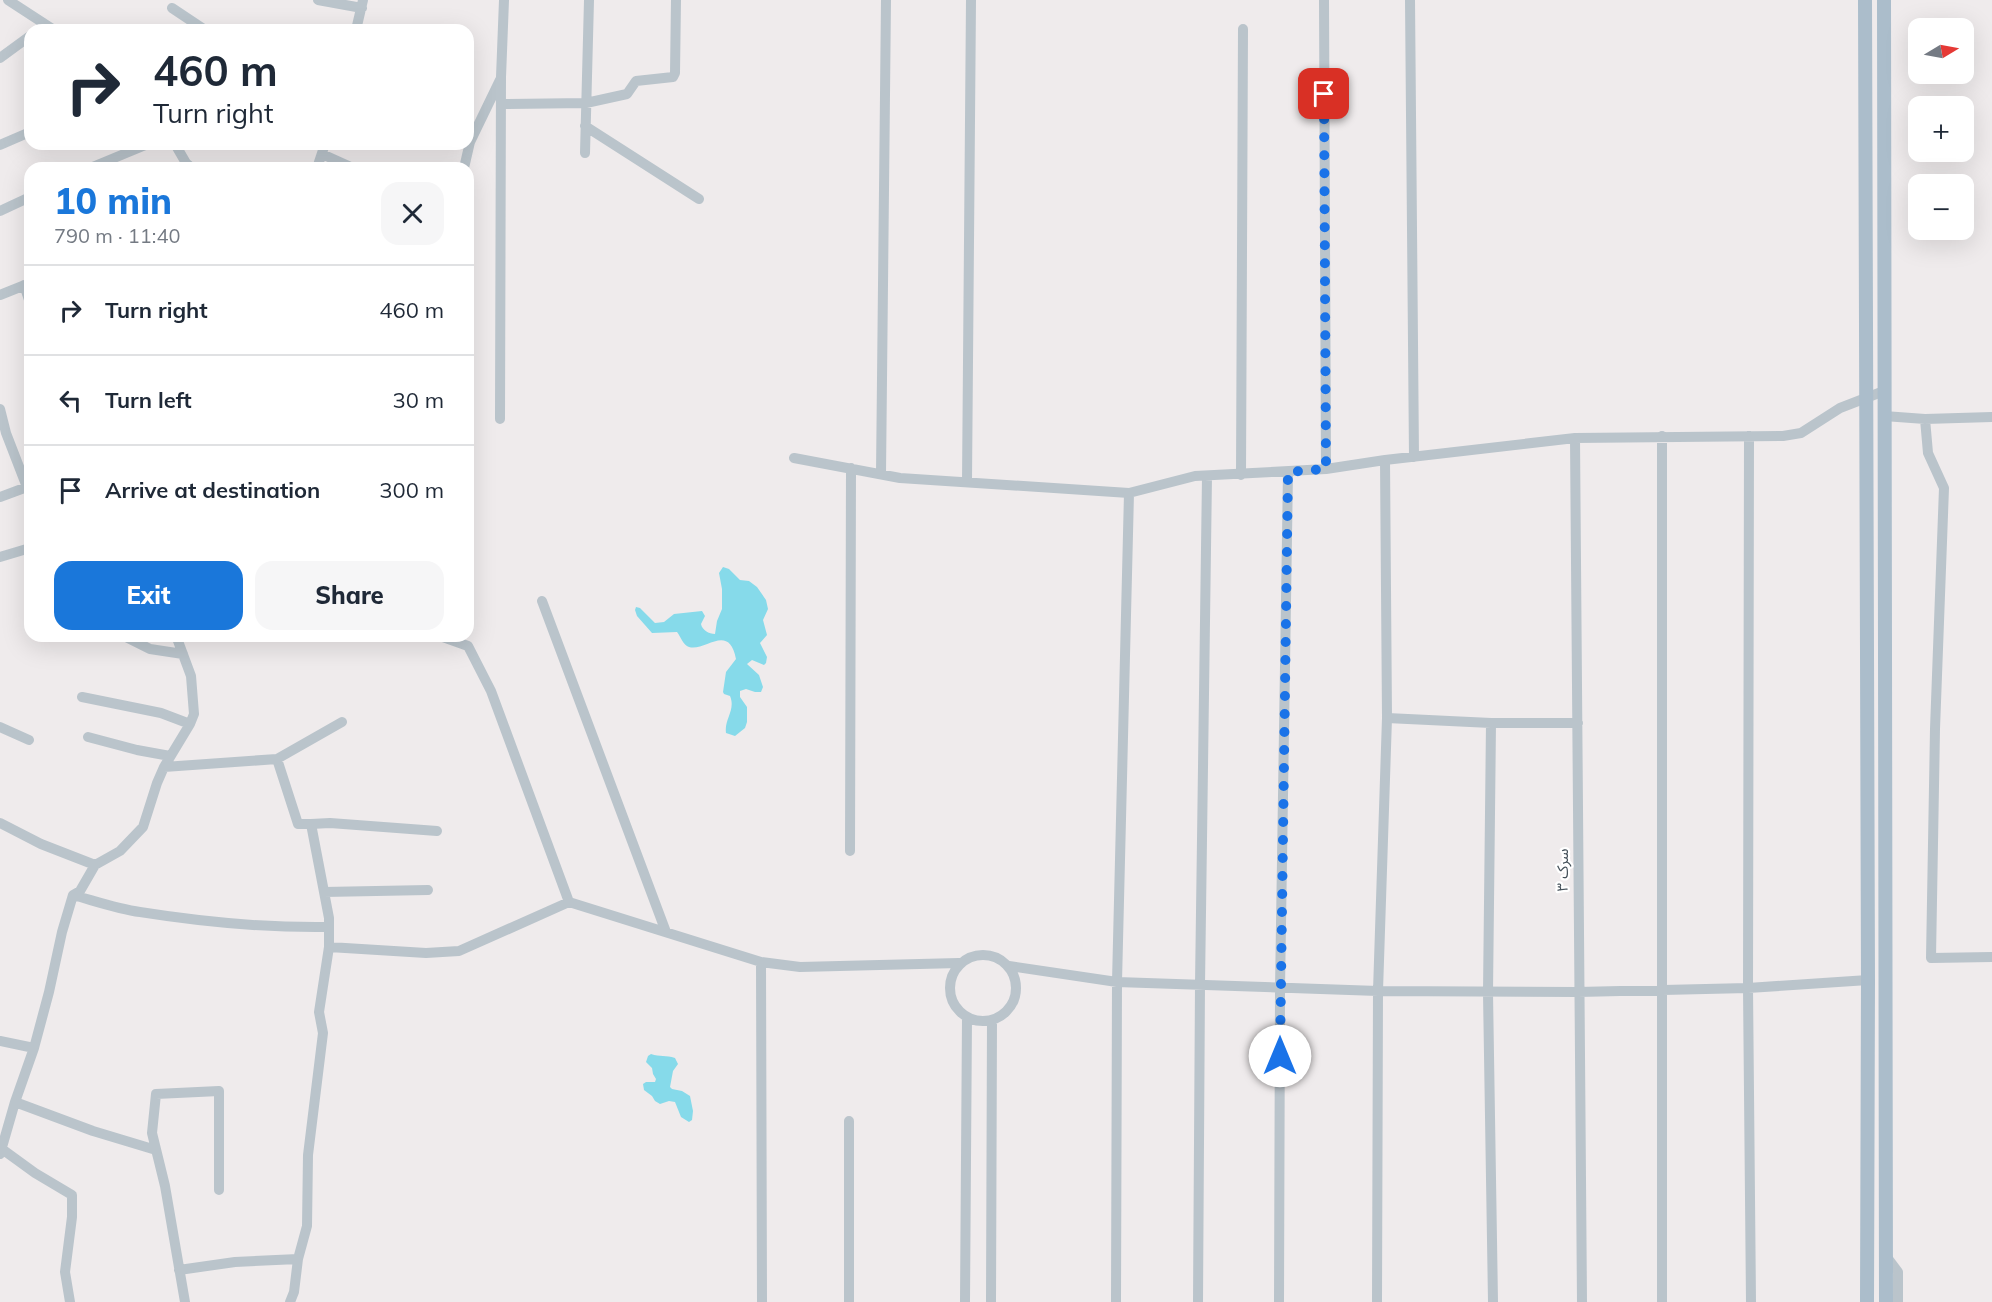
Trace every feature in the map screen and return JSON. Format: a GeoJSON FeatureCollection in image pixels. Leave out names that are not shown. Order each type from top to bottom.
{"type":"FeatureCollection","features":[{"type":"Feature","properties":{"kind":"main road"},"geometry":{"type":"LineString","coordinates":[[1865,0],[1867,1302]]}},
{"type":"Feature","properties":{"kind":"main road"},"geometry":{"type":"LineString","coordinates":[[1884,0],[1886,1302]]}},
{"type":"Feature","properties":{"kind":"main road"},"geometry":{"type":"LineString","coordinates":[[1867,1281],[1886,1281]]}},
{"type":"Feature","properties":{"kind":"street"},"geometry":{"type":"LineString","coordinates":[[8,0],[41,24]]}},
{"type":"Feature","properties":{"kind":"street"},"geometry":{"type":"LineString","coordinates":[[318,0],[363,4],[358,24]]}},
{"type":"Feature","properties":{"kind":"street"},"geometry":{"type":"LineString","coordinates":[[500,419],[501,77],[504,0]]}},
{"type":"Feature","properties":{"kind":"street"},"geometry":{"type":"LineString","coordinates":[[585,153],[589,0]]}},
{"type":"Feature","properties":{"kind":"street"},"geometry":{"type":"LineString","coordinates":[[501,104],[586,103],[627,94],[636,81],[673,77],[675,73],[676,0]]}},
{"type":"Feature","properties":{"kind":"street"},"geometry":{"type":"LineString","coordinates":[[881,474],[886,0]]}},
{"type":"Feature","properties":{"kind":"street"},"geometry":{"type":"LineString","coordinates":[[967,482],[971,0]]}},
{"type":"Feature","properties":{"kind":"street"},"geometry":{"type":"LineString","coordinates":[[1324,0],[1326,469]]}},
{"type":"Feature","properties":{"kind":"street"},"geometry":{"type":"LineString","coordinates":[[1410,0],[1414,457]]}},
{"type":"Feature","properties":{"kind":"street"},"geometry":{"type":"LineString","coordinates":[[172,8],[196,24]]}},
{"type":"Feature","properties":{"kind":"street"},"geometry":{"type":"LineString","coordinates":[[1241,475],[1243,30]]}},
{"type":"Feature","properties":{"kind":"street"},"geometry":{"type":"LineString","coordinates":[[0,58],[24,40]]}},
{"type":"Feature","properties":{"kind":"street"},"geometry":{"type":"LineString","coordinates":[[474,132],[501,77]]}},
{"type":"Feature","properties":{"kind":"street"},"geometry":{"type":"LineString","coordinates":[[585,126],[699,199]]}},
{"type":"Feature","properties":{"kind":"street"},"geometry":{"type":"LineString","coordinates":[[0,145],[24,135]]}},
{"type":"Feature","properties":{"kind":"street"},"geometry":{"type":"LineString","coordinates":[[104,162],[134,150]]}},
{"type":"Feature","properties":{"kind":"street"},"geometry":{"type":"LineString","coordinates":[[325,150],[344,162]]}},
{"type":"Feature","properties":{"kind":"street"},"geometry":{"type":"LineString","coordinates":[[0,211],[24,199]]}},
{"type":"Feature","properties":{"kind":"street"},"geometry":{"type":"LineString","coordinates":[[0,295],[24,285]]}},
{"type":"Feature","properties":{"kind":"street"},"geometry":{"type":"LineString","coordinates":[[794,458],[900,478],[1129,493],[1195,476],[1326,469],[1575,438],[1783,436],[1801,433],[1840,408],[1884,391]]}},
{"type":"Feature","properties":{"kind":"street"},"geometry":{"type":"LineString","coordinates":[[0,409],[3,434],[24,482]]}},
{"type":"Feature","properties":{"kind":"street"},"geometry":{"type":"LineString","coordinates":[[1884,416],[1925,419],[1992,417]]}},
{"type":"Feature","properties":{"kind":"street"},"geometry":{"type":"LineString","coordinates":[[1925,419],[1928,453],[1944,488],[1935,729],[1931,958],[1992,957]]}},
{"type":"Feature","properties":{"kind":"street"},"geometry":{"type":"LineString","coordinates":[[1662,436],[1662,1302]]}},
{"type":"Feature","properties":{"kind":"street"},"geometry":{"type":"LineString","coordinates":[[1749,436],[1748,988],[1751,1302]]}},
{"type":"Feature","properties":{"kind":"street","name":"سرک ۳"},"geometry":{"type":"LineString","coordinates":[[1575,438],[1582,1302]]}},
{"type":"Feature","properties":{"kind":"street"},"geometry":{"type":"LineString","coordinates":[[1377,1302],[1378,992],[1387,718],[1385,460]]}},
{"type":"Feature","properties":{"kind":"street"},"geometry":{"type":"LineString","coordinates":[[850,851],[851,468]]}},
{"type":"Feature","properties":{"kind":"street"},"geometry":{"type":"LineString","coordinates":[[1279,1302],[1280,989],[1288,472]]}},
{"type":"Feature","properties":{"kind":"street"},"geometry":{"type":"LineString","coordinates":[[1198,1302],[1207,476]]}},
{"type":"Feature","properties":{"kind":"street"},"geometry":{"type":"LineString","coordinates":[[1116,1302],[1117,982],[1129,493]]}},
{"type":"Feature","properties":{"kind":"street"},"geometry":{"type":"LineString","coordinates":[[0,497],[24,494]]}},
{"type":"Feature","properties":{"kind":"street"},"geometry":{"type":"LineString","coordinates":[[0,557],[24,550]]}},
{"type":"Feature","properties":{"kind":"street"},"geometry":{"type":"LineString","coordinates":[[542,601],[666,932]]}},
{"type":"Feature","properties":{"kind":"street"},"geometry":{"type":"LineString","coordinates":[[136,642],[150,649],[183,654]]}},
{"type":"Feature","properties":{"kind":"street"},"geometry":{"type":"LineString","coordinates":[[70,1302],[64,1272],[72,1217],[72,1195],[1,1152],[34,1048],[73,895],[80,891],[95,865],[120,851],[143,827],[164,767],[194,714],[191,675],[180,642]]}},
{"type":"Feature","properties":{"kind":"street"},"geometry":{"type":"LineString","coordinates":[[457,642],[468,646],[491,691],[569,902]]}},
{"type":"Feature","properties":{"kind":"street"},"geometry":{"type":"LineString","coordinates":[[82,697],[161,713],[190,724]]}},
{"type":"Feature","properties":{"kind":"street"},"geometry":{"type":"LineString","coordinates":[[1387,718],[1491,723],[1578,723]]}},
{"type":"Feature","properties":{"kind":"street"},"geometry":{"type":"LineString","coordinates":[[164,767],[277,759],[342,722]]}},
{"type":"Feature","properties":{"kind":"street"},"geometry":{"type":"LineString","coordinates":[[1491,723],[1488,993],[1493,1302]]}},
{"type":"Feature","properties":{"kind":"street"},"geometry":{"type":"LineString","coordinates":[[0,727],[29,740]]}},
{"type":"Feature","properties":{"kind":"street"},"geometry":{"type":"LineString","coordinates":[[88,737],[171,756]]}},
{"type":"Feature","properties":{"kind":"street"},"geometry":{"type":"LineString","coordinates":[[277,759],[298,824],[330,823],[437,831]]}},
{"type":"Feature","properties":{"kind":"street"},"geometry":{"type":"LineString","coordinates":[[0,823],[41,844],[95,865]]}},
{"type":"Feature","properties":{"kind":"street"},"geometry":{"type":"LineString","coordinates":[[290,1302],[307,1226],[308,1155],[323,1033],[319,1012],[329,947],[329,927],[324,892],[311,824]]}},
{"type":"Feature","properties":{"kind":"street"},"geometry":{"type":"LineString","coordinates":[[324,892],[428,890]]}},
{"type":"Feature","properties":{"kind":"street"},"geometry":{"type":"LineString","coordinates":[[73,895],[138,912],[239,924],[329,927]]}},
{"type":"Feature","properties":{"kind":"street"},"geometry":{"type":"LineString","coordinates":[[329,947],[394,952],[459,951],[569,902],[760,962],[800,967],[959,963]]}},
{"type":"Feature","properties":{"kind":"street"},"geometry":{"type":"LineString","coordinates":[[1009,966],[1016,984],[1015,997],[1009,1009],[999,1018],[986,1022],[962,1015],[953,1004],[949,992],[950,979],[959,963],[979,954],[992,955],[1009,966],[1117,982],[1378,992],[1488,993],[1748,988],[1868,980]]}},
{"type":"Feature","properties":{"kind":"street"},"geometry":{"type":"LineString","coordinates":[[760,962],[762,1302]]}},
{"type":"Feature","properties":{"kind":"street"},"geometry":{"type":"LineString","coordinates":[[965,1302],[967,1017]]}},
{"type":"Feature","properties":{"kind":"street"},"geometry":{"type":"LineString","coordinates":[[991,1302],[992,1020]]}},
{"type":"Feature","properties":{"kind":"street"},"geometry":{"type":"LineString","coordinates":[[0,1041],[34,1048]]}},
{"type":"Feature","properties":{"kind":"street"},"geometry":{"type":"LineString","coordinates":[[185,1302],[165,1186],[152,1133],[156,1094],[219,1090],[219,1190]]}},
{"type":"Feature","properties":{"kind":"street"},"geometry":{"type":"LineString","coordinates":[[15,1102],[93,1131],[156,1150]]}},
{"type":"Feature","properties":{"kind":"street"},"geometry":{"type":"LineString","coordinates":[[849,1121],[849,1302]]}},
{"type":"Feature","properties":{"kind":"street"},"geometry":{"type":"LineString","coordinates":[[1886,1256],[1898,1272],[1898,1302]]}},
{"type":"Feature","properties":{"kind":"street"},"geometry":{"type":"LineString","coordinates":[[179,1270],[235,1262],[298,1258]]}},
{"type":"Feature","properties":{"kind":"water"},"geometry":{"type":"Polygon","coordinates":[[[723,567],[729,569],[740,580],[749,581],[757,587],[766,600],[768,609],[763,620],[767,635],[760,643],[767,657],[766,663],[764,665],[752,660],[747,664],[759,675],[763,687],[761,692],[746,689],[740,691],[740,697],[747,707],[747,722],[745,728],[735,736],[726,733],[732,706],[730,696],[723,692],[726,672],[736,659],[733,648],[728,642],[722,640],[689,647],[677,632],[652,633],[637,616],[635,610],[636,607],[640,608],[655,623],[664,622],[674,614],[702,611],[705,616],[702,626],[706,631],[715,634],[722,609],[719,573],[723,567]]]}},
{"type":"Feature","properties":{"kind":"water"},"geometry":{"type":"Polygon","coordinates":[[[651,1054],[675,1058],[678,1064],[673,1071],[670,1087],[690,1096],[693,1111],[692,1120],[689,1122],[681,1117],[675,1102],[660,1104],[644,1090],[643,1084],[655,1082],[656,1079],[652,1068],[646,1062],[651,1054]]]}},
{"type":"Feature","properties":{"kind":"route"},"geometry":{"type":"LineString","coordinates":[[1280,1056],[1288,472],[1326,469],[1324,94]]}}]}
